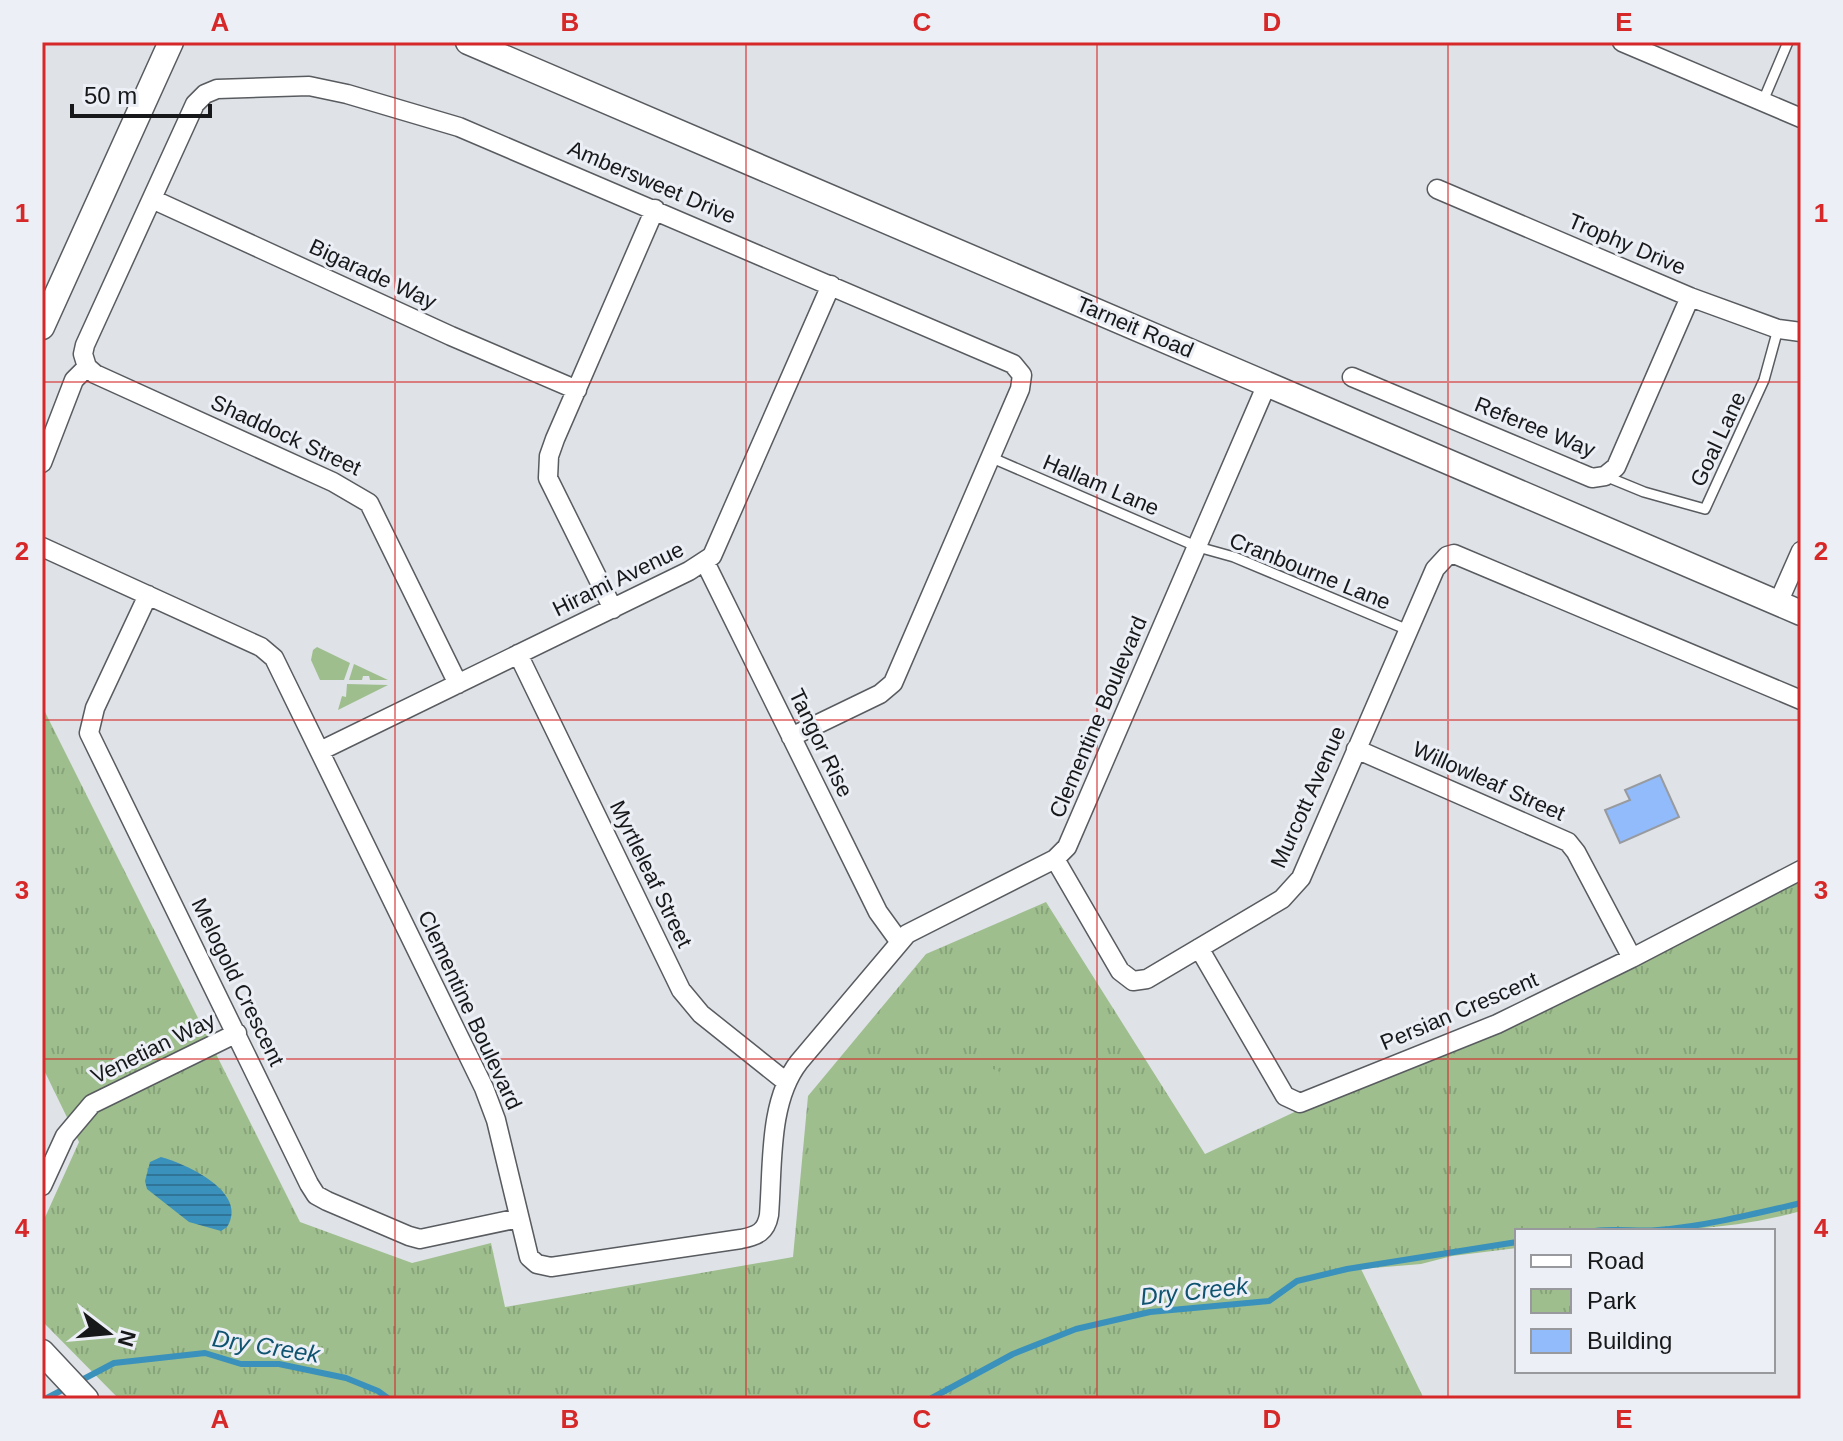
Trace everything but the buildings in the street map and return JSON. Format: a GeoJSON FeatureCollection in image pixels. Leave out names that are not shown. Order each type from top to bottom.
{"type":"FeatureCollection","features":[{"type":"Feature","properties":{"kind":"street","name":"Tarneit Road"},"geometry":{"type":"LineString","coordinates":[[468,42],[1801,613]]}},
{"type":"Feature","properties":{"kind":"street"},"geometry":{"type":"LineString","coordinates":[[1622,42],[1801,118]]}},
{"type":"Feature","properties":{"kind":"street"},"geometry":{"type":"LineString","coordinates":[[42,327],[170,48]]}},
{"type":"Feature","properties":{"kind":"street","name":"Ambersweet Drive"},"geometry":{"type":"LineString","coordinates":[[42,463],[74,380],[87,367],[83,354],[85,345],[195,104],[205,94],[217,89],[309,86],[459,127],[1017,366],[1022,375],[1020,389],[893,683],[880,694],[791,737]]}},
{"type":"Feature","properties":{"kind":"street","name":"Trophy Drive"},"geometry":{"type":"LineString","coordinates":[[1437,189],[1690,297],[1778,329],[1801,332]]}},
{"type":"Feature","properties":{"kind":"street","name":"Bigarade Way"},"geometry":{"type":"LineString","coordinates":[[152,199],[577,390]]}},
{"type":"Feature","properties":{"kind":"street"},"geometry":{"type":"LineString","coordinates":[[613,609],[548,478],[549,456],[655,209]]}},
{"type":"Feature","properties":{"kind":"street","name":"Hirami Avenue"},"geometry":{"type":"LineString","coordinates":[[320,751],[613,609],[712,556],[727,528],[831,285]]}},
{"type":"Feature","properties":{"kind":"street","name":"Referee Way"},"geometry":{"type":"LineString","coordinates":[[1352,377],[1592,478],[1605,476],[1616,467],[1690,297]]}},
{"type":"Feature","properties":{"kind":"street","name":"Shaddock Street"},"geometry":{"type":"LineString","coordinates":[[87,367],[95,374],[333,482],[369,503],[458,684]]}},
{"type":"Feature","properties":{"kind":"street","name":"Clementine Boulevard"},"geometry":{"type":"LineString","coordinates":[[42,547],[269,653],[285,678],[484,1088],[496,1120],[529,1257],[546,1267],[758,1235],[768,1221],[777,1116],[785,1081],[899,941],[913,930],[1055,859],[1067,847],[1267,384]]}},
{"type":"Feature","properties":{"kind":"street"},"geometry":{"type":"LineString","coordinates":[[1778,603],[1801,551]]}},
{"type":"Feature","properties":{"kind":"street","name":"Murcott Avenue"},"geometry":{"type":"LineString","coordinates":[[1055,859],[1125,977],[1133,981],[1147,979],[1282,899],[1301,878],[1435,569],[1447,556],[1462,556],[1801,700]]}},
{"type":"Feature","properties":{"kind":"street","name":"Tangor Rise"},"geometry":{"type":"LineString","coordinates":[[705,562],[878,912],[899,941]]}},
{"type":"Feature","properties":{"kind":"street","name":"Melogold Crescent"},"geometry":{"type":"LineString","coordinates":[[148,595],[95,708],[89,733],[309,1184],[316,1195],[420,1239],[519,1218]]}},
{"type":"Feature","properties":{"kind":"street","name":"Myrtleleaf Street"},"geometry":{"type":"LineString","coordinates":[[518,654],[681,990],[701,1014],[785,1081]]}},
{"type":"Feature","properties":{"kind":"street","name":"Willowleaf Street"},"geometry":{"type":"LineString","coordinates":[[1356,749],[1568,842],[1632,958]]}},
{"type":"Feature","properties":{"kind":"street","name":"Persian Crescent"},"geometry":{"type":"LineString","coordinates":[[1199,948],[1285,1096],[1300,1103],[1497,1024],[1801,870]]}},
{"type":"Feature","properties":{"kind":"street","name":"Venetian Way"},"geometry":{"type":"LineString","coordinates":[[42,1186],[65,1136],[92,1104],[237,1033]]}},
{"type":"Feature","properties":{"kind":"street"},"geometry":{"type":"LineString","coordinates":[[42,1352],[86,1399]]}},
{"type":"Feature","properties":{"kind":"lane"},"geometry":{"type":"LineString","coordinates":[[1762,102],[1788,42]]}},
{"type":"Feature","properties":{"kind":"lane","name":"Goal Lane"},"geometry":{"type":"LineString","coordinates":[[1605,476],[1644,492],[1705,509],[1764,380],[1778,329]]}},
{"type":"Feature","properties":{"kind":"lane","name":"Hallam Lane"},"geometry":{"type":"LineString","coordinates":[[990,457],[1198,547]]}},
{"type":"Feature","properties":{"kind":"lane","name":"Cranbourne Lane"},"geometry":{"type":"LineString","coordinates":[[1198,547],[1234,557],[1408,630]]}},
{"type":"Feature","properties":{"kind":"green space"},"geometry":{"type":"Polygon","coordinates":[[[317,647],[350,663],[344,680],[320,680],[311,660],[317,647]]]}},
{"type":"Feature","properties":{"kind":"green space"},"geometry":{"type":"Polygon","coordinates":[[[354,664],[388,680],[370,680],[369,676],[363,676],[362,680],[349,680],[354,664]]]}},
{"type":"Feature","properties":{"kind":"green space"},"geometry":{"type":"Polygon","coordinates":[[[347,684],[388,685],[338,710],[342,696],[346,697],[347,684]]]}},
{"type":"Feature","properties":{"kind":"green space"},"geometry":{"type":"Polygon","coordinates":[[[42,706],[300,1222],[412,1263],[491,1243],[505,1307],[793,1257],[808,1096],[926,954],[1046,902],[1205,1154],[1801,874],[1801,1211],[1696,1229],[1515,1229],[1515,1248],[1452,1256],[1421,1264],[1361,1269],[1424,1399],[119,1399],[42,1321],[42,1224],[79,1142],[42,1066],[42,706]]]}},
{"type":"Feature","properties":{"kind":"green space"},"geometry":{"type":"Polygon","coordinates":[[[970,1059],[1000,1072],[996,1082],[984,1085],[975,1082],[968,1068],[970,1059]]]}},
{"type":"Feature","properties":{"kind":"water"},"geometry":{"type":"Polygon","coordinates":[[[161,1157],[199,1173],[222,1191],[232,1214],[227,1227],[221,1231],[189,1222],[147,1189],[145,1181],[150,1162],[161,1157]]]}},
{"type":"Feature","properties":{"kind":"waterway","name":"Dry Creek"},"geometry":{"type":"LineString","coordinates":[[1663,1229],[1730,1219],[1801,1203]]}},
{"type":"Feature","properties":{"kind":"waterway","name":"Dry Creek"},"geometry":{"type":"LineString","coordinates":[[930,1399],[1013,1354],[1076,1329],[1150,1312],[1269,1301],[1297,1281],[1347,1269],[1515,1242]]}},
{"type":"Feature","properties":{"kind":"waterway","name":"Dry Creek"},"geometry":{"type":"LineString","coordinates":[[76,1383],[114,1363],[205,1353],[241,1364],[279,1364],[346,1378],[389,1399]]}},
{"type":"Feature","properties":{"kind":"waterway","name":"Dry Creek"},"geometry":{"type":"LineString","coordinates":[[45,1399],[66,1388]]}}]}
